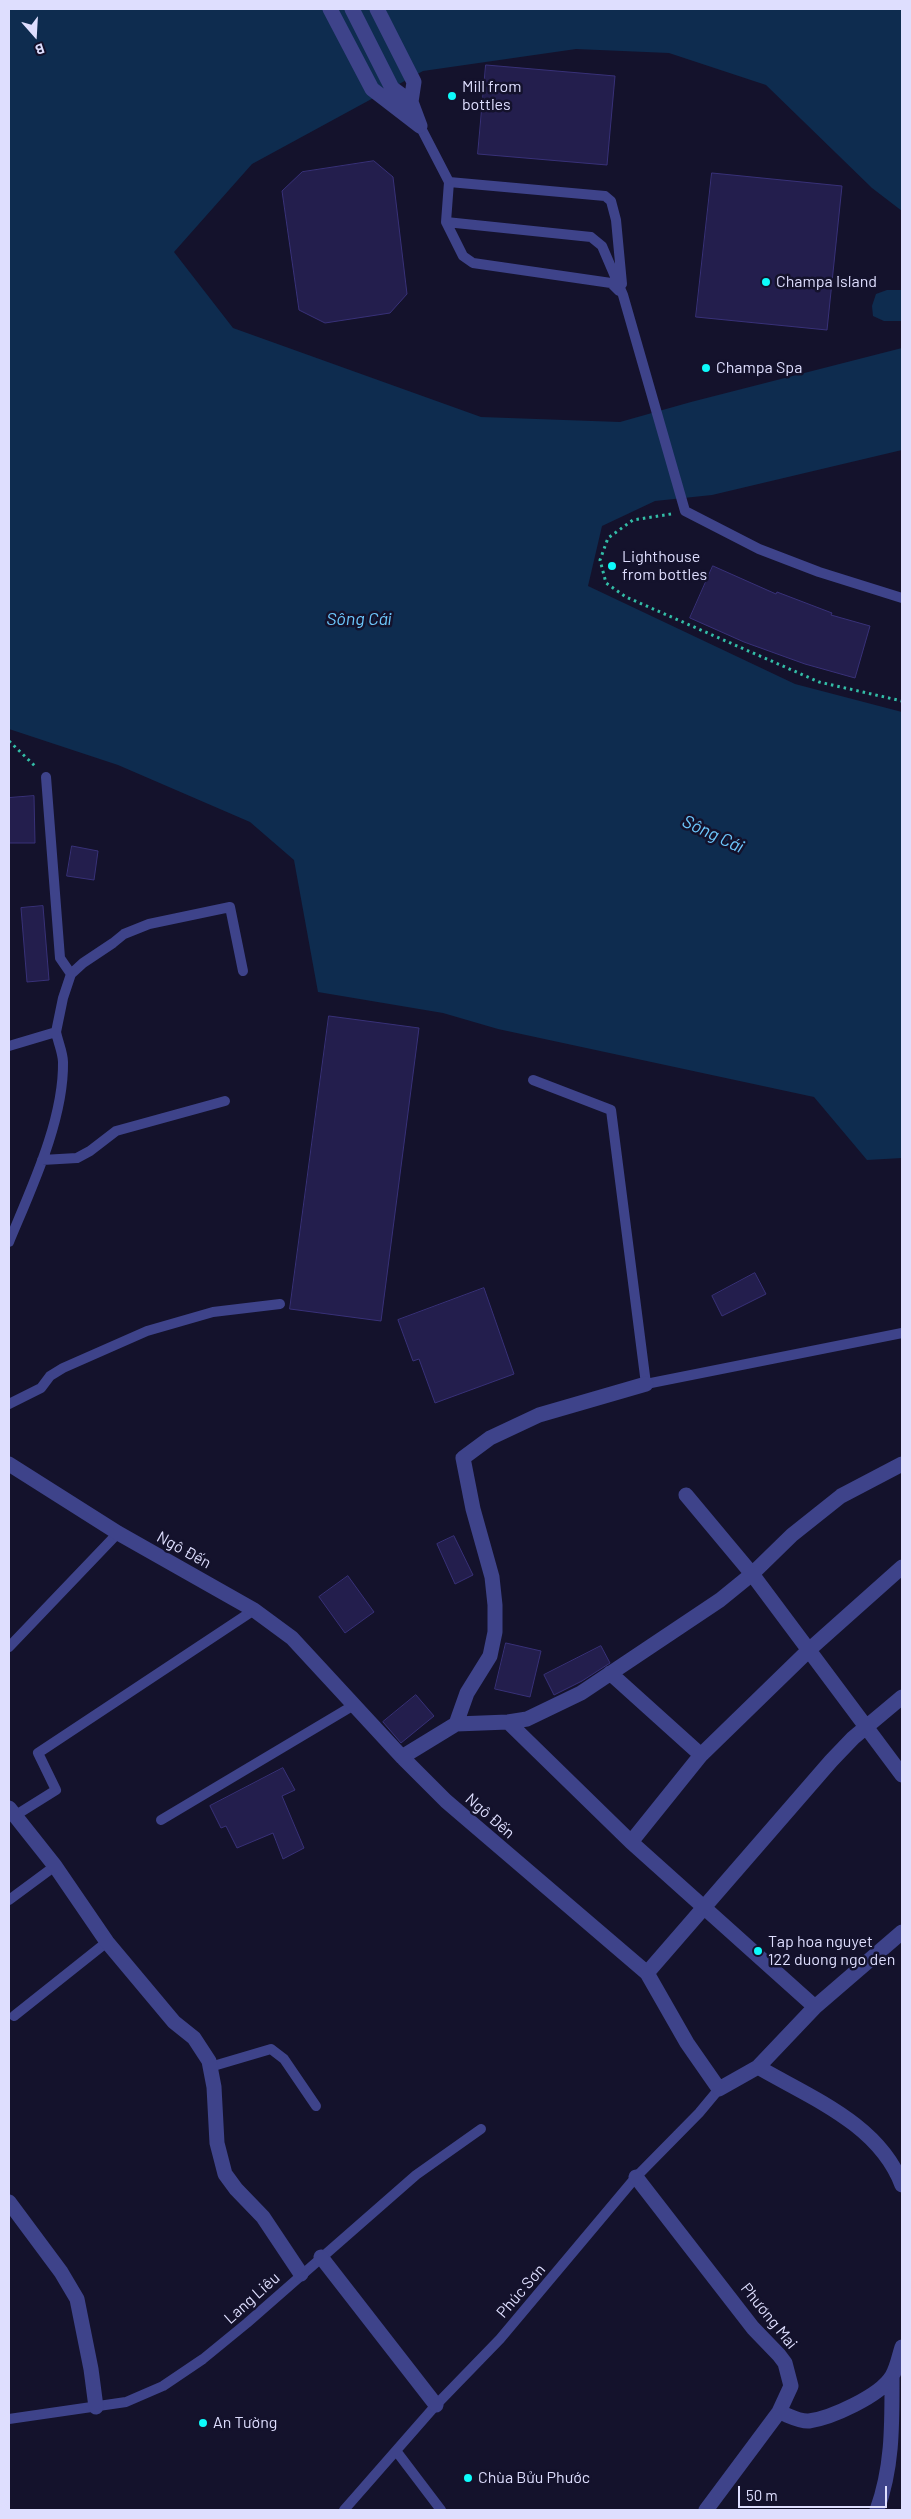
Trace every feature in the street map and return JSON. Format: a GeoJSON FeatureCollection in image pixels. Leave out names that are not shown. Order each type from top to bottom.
{"type":"FeatureCollection","features":[{"type":"Feature","properties":{"kind":"street"},"geometry":{"type":"LineString","coordinates":[[330,9],[372,89],[420,126]]}},
{"type":"Feature","properties":{"kind":"street"},"geometry":{"type":"LineString","coordinates":[[352,9],[392,88],[411,102]]}},
{"type":"Feature","properties":{"kind":"street"},"geometry":{"type":"LineString","coordinates":[[377,9],[414,82],[411,102],[420,126]]}},
{"type":"Feature","properties":{"kind":"street"},"geometry":{"type":"LineString","coordinates":[[456,1724],[468,1693],[490,1656],[494,1632],[495,1605],[492,1577],[473,1509],[463,1458],[490,1438],[540,1415],[646,1384]]}},
{"type":"Feature","properties":{"kind":"street","name":"Ngô Đến"},"geometry":{"type":"LineString","coordinates":[[9,1464],[118,1533],[254,1610],[292,1638],[402,1757],[446,1801],[647,1973],[687,2042],[719,2089]]}},
{"type":"Feature","properties":{"kind":"street"},"geometry":{"type":"LineString","coordinates":[[402,1757],[456,1724],[508,1722],[527,1719],[580,1694],[720,1600],[752,1574],[792,1535],[841,1496],[902,1464]]}},
{"type":"Feature","properties":{"kind":"street"},"geometry":{"type":"LineString","coordinates":[[686,1495],[752,1574],[810,1649],[902,1775]]}},
{"type":"Feature","properties":{"kind":"street"},"geometry":{"type":"LineString","coordinates":[[631,1842],[701,1755],[810,1649],[902,1568]]}},
{"type":"Feature","properties":{"kind":"street"},"geometry":{"type":"LineString","coordinates":[[610,1673],[701,1755]]}},
{"type":"Feature","properties":{"kind":"street"},"geometry":{"type":"LineString","coordinates":[[647,1973],[772,1826],[831,1761],[867,1726],[902,1697]]}},
{"type":"Feature","properties":{"kind":"street"},"geometry":{"type":"LineString","coordinates":[[508,1722],[631,1842],[815,2007]]}},
{"type":"Feature","properties":{"kind":"street"},"geometry":{"type":"LineString","coordinates":[[12,1812],[55,1866],[107,1942],[174,2022],[194,2038],[209,2061],[217,2143],[224,2174],[263,2216],[301,2274]]}},
{"type":"Feature","properties":{"kind":"street"},"geometry":{"type":"LineString","coordinates":[[719,2089],[758,2067],[815,2007],[902,1932]]}},
{"type":"Feature","properties":{"kind":"street"},"geometry":{"type":"LineString","coordinates":[[758,2067],[860,2128],[889,2159],[902,2185]]}},
{"type":"Feature","properties":{"kind":"street","name":"Phương Mai"},"geometry":{"type":"LineString","coordinates":[[636,2177],[753,2328],[785,2363],[791,2386],[779,2412],[706,2510]]}},
{"type":"Feature","properties":{"kind":"street"},"geometry":{"type":"LineString","coordinates":[[9,2202],[51,2257],[77,2300],[91,2369],[96,2408]]}},
{"type":"Feature","properties":{"kind":"street"},"geometry":{"type":"LineString","coordinates":[[322,2257],[436,2406]]}},
{"type":"Feature","properties":{"kind":"street"},"geometry":{"type":"LineString","coordinates":[[877,2510],[886,2484],[891,2451],[892,2376],[902,2347]]}},
{"type":"Feature","properties":{"kind":"street"},"geometry":{"type":"LineString","coordinates":[[779,2412],[807,2421],[827,2416],[851,2406],[883,2386],[892,2376]]}},
{"type":"Feature","properties":{"kind":"lane"},"geometry":{"type":"LineString","coordinates":[[420,126],[449,182],[446,222],[463,256],[473,264],[611,283],[623,295]]}},
{"type":"Feature","properties":{"kind":"lane"},"geometry":{"type":"LineString","coordinates":[[449,182],[605,196],[611,201],[616,220],[623,295]]}},
{"type":"Feature","properties":{"kind":"lane"},"geometry":{"type":"LineString","coordinates":[[446,222],[590,237],[602,246],[623,295],[685,511],[759,549],[819,572],[902,598]]}},
{"type":"Feature","properties":{"kind":"lane"},"geometry":{"type":"LineString","coordinates":[[46,777],[60,958],[71,974]]}},
{"type":"Feature","properties":{"kind":"lane"},"geometry":{"type":"LineString","coordinates":[[9,1242],[42,1160],[62,1086],[63,1060],[56,1032],[62,998],[71,974],[124,934],[149,924],[230,907],[243,971]]}},
{"type":"Feature","properties":{"kind":"lane"},"geometry":{"type":"LineString","coordinates":[[9,1046],[56,1032]]}},
{"type":"Feature","properties":{"kind":"lane"},"geometry":{"type":"LineString","coordinates":[[533,1080],[611,1110],[646,1384],[902,1333]]}},
{"type":"Feature","properties":{"kind":"lane"},"geometry":{"type":"LineString","coordinates":[[42,1160],[77,1158],[90,1151],[116,1131],[225,1101]]}},
{"type":"Feature","properties":{"kind":"lane"},"geometry":{"type":"LineString","coordinates":[[9,1404],[41,1388],[50,1376],[63,1368],[146,1331],[213,1312],[233,1312],[280,1304]]}},
{"type":"Feature","properties":{"kind":"lane"},"geometry":{"type":"LineString","coordinates":[[9,1647],[118,1533]]}},
{"type":"Feature","properties":{"kind":"lane"},"geometry":{"type":"LineString","coordinates":[[12,1812],[56,1790],[38,1753],[254,1610]]}},
{"type":"Feature","properties":{"kind":"lane"},"geometry":{"type":"LineString","coordinates":[[161,1820],[354,1705]]}},
{"type":"Feature","properties":{"kind":"lane"},"geometry":{"type":"LineString","coordinates":[[9,1900],[55,1866]]}},
{"type":"Feature","properties":{"kind":"lane"},"geometry":{"type":"LineString","coordinates":[[14,2016],[107,1942]]}},
{"type":"Feature","properties":{"kind":"lane"},"geometry":{"type":"LineString","coordinates":[[210,2067],[271,2049],[284,2059],[316,2106]]}},
{"type":"Feature","properties":{"kind":"lane","name":"Phúc Sơn"},"geometry":{"type":"LineString","coordinates":[[344,2510],[436,2406],[500,2339],[636,2177],[699,2113],[719,2089]]}},
{"type":"Feature","properties":{"kind":"lane","name":"Lang Liêu"},"geometry":{"type":"LineString","coordinates":[[9,2419],[96,2408],[141,2397],[187,2371],[246,2323],[416,2175],[481,2129]]}},
{"type":"Feature","properties":{"kind":"lane"},"geometry":{"type":"LineString","coordinates":[[397,2452],[441,2510]]}},
{"type":"Feature","properties":{"kind":"path"},"geometry":{"type":"LineString","coordinates":[[685,511],[634,520],[608,538],[600,560],[606,583],[626,597],[819,682],[902,701]]}},
{"type":"Feature","properties":{"kind":"path"},"geometry":{"type":"LineString","coordinates":[[9,741],[46,777]]}},
{"type":"Feature","properties":{"kind":"water","name":"Sông Cái"},"geometry":{"type":"Polygon","coordinates":[[[9,9],[902,9],[902,211],[872,188],[766,85],[669,53],[576,49],[423,71],[252,164],[174,252],[233,328],[481,417],[620,422],[902,348],[902,450],[712,495],[655,501],[602,526],[588,586],[795,684],[902,712],[902,1158],[867,1160],[814,1097],[498,1029],[443,1013],[318,992],[294,860],[250,822],[118,765],[9,729],[9,9]]]}},
{"type":"Feature","properties":{"kind":"water"},"geometry":{"type":"Polygon","coordinates":[[[887,290],[902,290],[902,321],[884,321],[873,316],[872,306],[876,294],[887,290]]]}},
{"type":"Feature","properties":{"kind":"building"},"geometry":{"type":"Polygon","coordinates":[[[486,65],[615,76],[607,165],[478,154],[486,65]]]}},
{"type":"Feature","properties":{"kind":"building"},"geometry":{"type":"Polygon","coordinates":[[[374,161],[393,177],[407,294],[390,313],[325,323],[299,310],[282,191],[302,172],[374,161]]]}},
{"type":"Feature","properties":{"kind":"building","name":"Champa Island"},"geometry":{"type":"Polygon","coordinates":[[[712,173],[842,186],[827,330],[696,317],[712,173]]]}},
{"type":"Feature","properties":{"kind":"building"},"geometry":{"type":"Polygon","coordinates":[[[713,566],[776,594],[777,592],[832,613],[831,615],[870,626],[855,678],[805,664],[744,642],[690,618],[713,566]]]}},
{"type":"Feature","properties":{"kind":"building"},"geometry":{"type":"Polygon","coordinates":[[[34,796],[35,843],[9,843],[9,798],[34,796]]]}},
{"type":"Feature","properties":{"kind":"building"},"geometry":{"type":"Polygon","coordinates":[[[72,846],[98,851],[94,880],[67,876],[72,846]]]}},
{"type":"Feature","properties":{"kind":"building"},"geometry":{"type":"Polygon","coordinates":[[[43,906],[49,980],[27,982],[21,908],[43,906]]]}},
{"type":"Feature","properties":{"kind":"building"},"geometry":{"type":"Polygon","coordinates":[[[329,1016],[419,1028],[381,1321],[290,1309],[329,1016]]]}},
{"type":"Feature","properties":{"kind":"building"},"geometry":{"type":"Polygon","coordinates":[[[755,1273],[766,1294],[722,1316],[712,1296],[755,1273]]]}},
{"type":"Feature","properties":{"kind":"building"},"geometry":{"type":"Polygon","coordinates":[[[484,1288],[514,1374],[435,1403],[419,1359],[413,1361],[398,1320],[484,1288]]]}},
{"type":"Feature","properties":{"kind":"building"},"geometry":{"type":"Polygon","coordinates":[[[454,1536],[473,1575],[455,1584],[437,1544],[454,1536]]]}},
{"type":"Feature","properties":{"kind":"building"},"geometry":{"type":"Polygon","coordinates":[[[348,1576],[374,1612],[345,1633],[319,1597],[348,1576]]]}},
{"type":"Feature","properties":{"kind":"building"},"geometry":{"type":"Polygon","coordinates":[[[506,1643],[541,1651],[530,1697],[495,1689],[506,1643]]]}},
{"type":"Feature","properties":{"kind":"building"},"geometry":{"type":"Polygon","coordinates":[[[601,1646],[610,1663],[582,1681],[554,1695],[544,1675],[601,1646]]]}},
{"type":"Feature","properties":{"kind":"building"},"geometry":{"type":"Polygon","coordinates":[[[416,1695],[434,1716],[401,1743],[383,1722],[416,1695]]]}},
{"type":"Feature","properties":{"kind":"building"},"geometry":{"type":"Polygon","coordinates":[[[283,1768],[295,1790],[282,1796],[304,1848],[283,1859],[273,1833],[237,1848],[226,1826],[221,1828],[210,1806],[283,1768]]]}},
{"type":"Feature","properties":{"kind":"place","name":"Mill from bottles"},"geometry":{"type":"Point","coordinates":[452,96]}},
{"type":"Feature","properties":{"kind":"place","name":"Champa Island"},"geometry":{"type":"Point","coordinates":[766,282]}},
{"type":"Feature","properties":{"kind":"place","name":"Champa Spa"},"geometry":{"type":"Point","coordinates":[706,368]}},
{"type":"Feature","properties":{"kind":"place","name":"Lighthouse from bottles"},"geometry":{"type":"Point","coordinates":[612,566]}},
{"type":"Feature","properties":{"kind":"place","name":"Tap hoa nguyet 122 duong ngo den"},"geometry":{"type":"Point","coordinates":[758,1951]}},
{"type":"Feature","properties":{"kind":"place","name":"An Tường"},"geometry":{"type":"Point","coordinates":[203,2423]}},
{"type":"Feature","properties":{"kind":"place","name":"Chùa Bửu Phước"},"geometry":{"type":"Point","coordinates":[468,2478]}}]}
